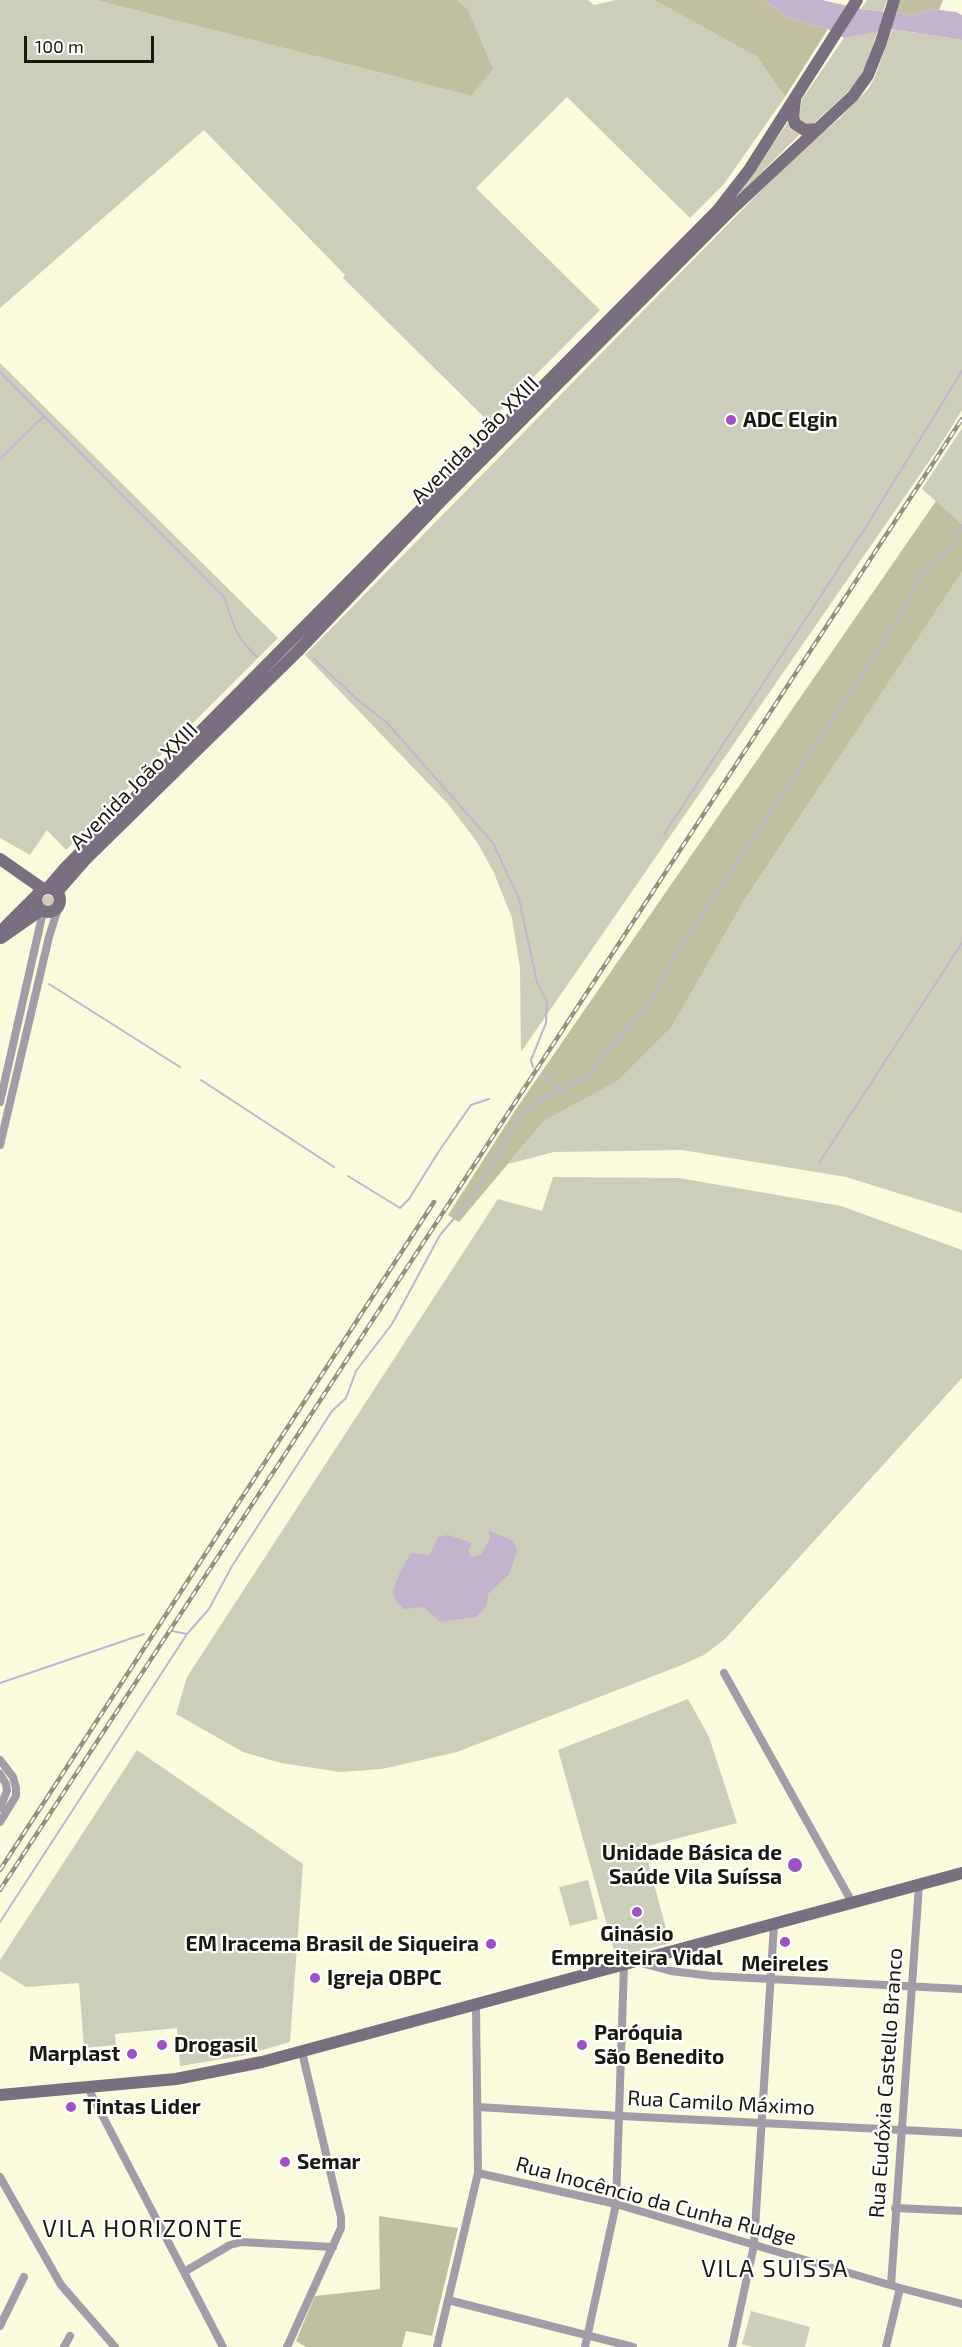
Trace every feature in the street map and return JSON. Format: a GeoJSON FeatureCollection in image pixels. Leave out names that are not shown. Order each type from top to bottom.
{"type":"FeatureCollection","features":[{"type":"Feature","properties":{"kind":"main road","name":"Avenida João XXIII"},"geometry":{"type":"LineString","coordinates":[[49,894],[66,867],[718,210],[749,170],[856,1]]}},
{"type":"Feature","properties":{"kind":"main road","name":"Avenida João XXIII"},"geometry":{"type":"LineString","coordinates":[[0,932],[49,894],[297,652],[442,500],[718,223],[862,85],[881,42],[893,2]]}},
{"type":"Feature","properties":{"kind":"main road"},"geometry":{"type":"LineString","coordinates":[[795,96],[793,117],[795,124],[805,130],[818,129]]}},
{"type":"Feature","properties":{"kind":"main road"},"geometry":{"type":"LineString","coordinates":[[0,859],[49,894],[52,912],[42,911],[0,939]]}},
{"type":"Feature","properties":{"kind":"main road"},"geometry":{"type":"LineString","coordinates":[[42,911],[35,902],[49,894]]}},
{"type":"Feature","properties":{"kind":"main road"},"geometry":{"type":"LineString","coordinates":[[0,2095],[176,2079],[303,2052],[962,1873]]}},
{"type":"Feature","properties":{"kind":"street"},"geometry":{"type":"LineString","coordinates":[[0,1144],[49,937],[49,894]]}},
{"type":"Feature","properties":{"kind":"street"},"geometry":{"type":"LineString","coordinates":[[0,1102],[42,911]]}},
{"type":"Feature","properties":{"kind":"street"},"geometry":{"type":"LineString","coordinates":[[724,1673],[854,1904]]}},
{"type":"Feature","properties":{"kind":"street"},"geometry":{"type":"LineString","coordinates":[[0,1760],[13,1777],[16,1788],[16,1796],[0,1821]]}},
{"type":"Feature","properties":{"kind":"street"},"geometry":{"type":"LineString","coordinates":[[0,1774],[7,1791],[0,1808]]}},
{"type":"Feature","properties":{"kind":"street","name":"Rua Eudóxia Castello Branco"},"geometry":{"type":"LineString","coordinates":[[891,2284],[919,1885]]}},
{"type":"Feature","properties":{"kind":"street"},"geometry":{"type":"LineString","coordinates":[[732,2347],[754,2245],[774,1924]]}},
{"type":"Feature","properties":{"kind":"street"},"geometry":{"type":"LineString","coordinates":[[585,2347],[616,2205],[629,1963],[671,1971],[770,1979],[962,1989]]}},
{"type":"Feature","properties":{"kind":"street"},"geometry":{"type":"LineString","coordinates":[[436,2347],[478,2174],[476,2006]]}},
{"type":"Feature","properties":{"kind":"street"},"geometry":{"type":"LineString","coordinates":[[287,2347],[341,2228],[341,2217],[303,2052]]}},
{"type":"Feature","properties":{"kind":"street"},"geometry":{"type":"LineString","coordinates":[[88,2088],[223,2347]]}},
{"type":"Feature","properties":{"kind":"street","name":"Rua Camilo Máximo"},"geometry":{"type":"LineString","coordinates":[[479,2107],[962,2133]]}},
{"type":"Feature","properties":{"kind":"street","name":"Rua Inocêncio da Cunha Rudge"},"geometry":{"type":"LineString","coordinates":[[478,2174],[616,2205],[962,2304]]}},
{"type":"Feature","properties":{"kind":"street"},"geometry":{"type":"LineString","coordinates":[[0,2179],[61,2286],[115,2347]]}},
{"type":"Feature","properties":{"kind":"street"},"geometry":{"type":"LineString","coordinates":[[895,2208],[962,2211]]}},
{"type":"Feature","properties":{"kind":"street"},"geometry":{"type":"LineString","coordinates":[[184,2272],[230,2245],[241,2242],[333,2247]]}},
{"type":"Feature","properties":{"kind":"street"},"geometry":{"type":"LineString","coordinates":[[0,2326],[24,2277]]}},
{"type":"Feature","properties":{"kind":"street"},"geometry":{"type":"LineString","coordinates":[[886,2347],[900,2288]]}},
{"type":"Feature","properties":{"kind":"street"},"geometry":{"type":"LineString","coordinates":[[448,2300],[633,2347]]}},
{"type":"Feature","properties":{"kind":"street"},"geometry":{"type":"LineString","coordinates":[[64,2347],[70,2336]]}},
{"type":"Feature","properties":{"kind":"green space"},"geometry":{"type":"Polygon","coordinates":[[[0,0],[95,0],[471,96],[467,8],[457,0],[588,0],[594,5],[616,0],[654,0],[757,57],[785,97],[724,184],[690,218],[567,97],[476,188],[600,310],[489,422],[343,278],[345,275],[204,130],[0,308],[0,0]]]}},
{"type":"Feature","properties":{"kind":"green space"},"geometry":{"type":"Polygon","coordinates":[[[95,0],[457,0],[467,8],[493,69],[471,96],[95,0]]]}},
{"type":"Feature","properties":{"kind":"green space"},"geometry":{"type":"Polygon","coordinates":[[[654,0],[764,0],[787,17],[828,29],[785,97],[757,57],[654,0]]]}},
{"type":"Feature","properties":{"kind":"green space"},"geometry":{"type":"Polygon","coordinates":[[[867,0],[887,0],[883,11],[861,9],[867,0]]]}},
{"type":"Feature","properties":{"kind":"green space"},"geometry":{"type":"Polygon","coordinates":[[[900,0],[943,0],[939,10],[931,9],[915,15],[896,13],[900,0]]]}},
{"type":"Feature","properties":{"kind":"green space"},"geometry":{"type":"Polygon","coordinates":[[[892,29],[962,40],[962,410],[939,447],[521,1052],[520,968],[512,918],[494,873],[477,842],[448,804],[305,655],[796,155],[840,118],[868,89],[875,77],[892,29]]]}},
{"type":"Feature","properties":{"kind":"green space"},"geometry":{"type":"Polygon","coordinates":[[[876,31],[866,65],[855,85],[814,123],[808,126],[798,121],[802,99],[844,38],[876,31]]]}},
{"type":"Feature","properties":{"kind":"green space"},"geometry":{"type":"Polygon","coordinates":[[[788,122],[790,129],[800,134],[734,200],[788,122]]]}},
{"type":"Feature","properties":{"kind":"green space"},"geometry":{"type":"Polygon","coordinates":[[[0,363],[278,638],[66,850],[47,830],[30,855],[0,838],[0,363]]]}},
{"type":"Feature","properties":{"kind":"green space"},"geometry":{"type":"Polygon","coordinates":[[[962,428],[962,524],[922,489],[962,428]]]}},
{"type":"Feature","properties":{"kind":"green space"},"geometry":{"type":"Polygon","coordinates":[[[936,501],[962,524],[962,572],[744,901],[671,1028],[618,1081],[544,1121],[459,1222],[448,1215],[516,1109],[936,501]]]}},
{"type":"Feature","properties":{"kind":"green space"},"geometry":{"type":"Polygon","coordinates":[[[962,572],[962,1213],[846,1177],[682,1150],[554,1152],[508,1164],[544,1121],[618,1081],[671,1028],[744,901],[962,572]]]}},
{"type":"Feature","properties":{"kind":"green space"},"geometry":{"type":"Polygon","coordinates":[[[45,895],[51,895],[55,902],[51,909],[45,909],[41,905],[41,899],[45,895]]]}},
{"type":"Feature","properties":{"kind":"green space"},"geometry":{"type":"Polygon","coordinates":[[[553,1177],[679,1178],[841,1206],[962,1250],[962,1378],[725,1639],[704,1655],[682,1665],[457,1752],[382,1769],[340,1772],[281,1763],[243,1752],[176,1714],[187,1677],[498,1199],[542,1211],[553,1177]]]}},
{"type":"Feature","properties":{"kind":"green space"},"geometry":{"type":"Polygon","coordinates":[[[688,1699],[709,1737],[737,1823],[644,1847],[670,1943],[616,1957],[558,1750],[688,1699]]]}},
{"type":"Feature","properties":{"kind":"green space"},"geometry":{"type":"Polygon","coordinates":[[[137,1750],[303,1864],[290,2042],[241,2056],[180,2066],[177,2028],[115,2034],[116,2045],[84,2048],[79,1983],[26,1987],[0,1971],[0,1960],[137,1750]]]}},
{"type":"Feature","properties":{"kind":"green space"},"geometry":{"type":"Polygon","coordinates":[[[588,1880],[598,1919],[570,1926],[559,1887],[588,1880]]]}},
{"type":"Feature","properties":{"kind":"green space"},"geometry":{"type":"Polygon","coordinates":[[[379,2216],[458,2228],[432,2336],[406,2331],[402,2347],[306,2347],[296,2341],[315,2296],[380,2289],[379,2216]]]}},
{"type":"Feature","properties":{"kind":"green space"},"geometry":{"type":"Polygon","coordinates":[[[751,2311],[810,2327],[805,2347],[753,2347],[742,2344],[751,2311]]]}},
{"type":"Feature","properties":{"kind":"shaded area"},"geometry":{"type":"Polygon","coordinates":[[[764,0],[822,0],[861,9],[915,15],[931,9],[956,12],[962,15],[962,40],[892,29],[844,38],[828,29],[787,17],[764,0]]]}},
{"type":"Feature","properties":{"kind":"shaded area"},"geometry":{"type":"Polygon","coordinates":[[[489,1531],[514,1541],[517,1552],[509,1574],[488,1594],[487,1606],[476,1617],[440,1622],[424,1607],[404,1609],[395,1600],[393,1591],[400,1572],[411,1553],[430,1555],[438,1537],[448,1535],[472,1543],[468,1551],[472,1557],[481,1554],[490,1539],[489,1531]]]}},
{"type":"Feature","properties":{"kind":"waterway"},"geometry":{"type":"LineString","coordinates":[[664,834],[864,530],[962,371]]}},
{"type":"Feature","properties":{"kind":"waterway"},"geometry":{"type":"LineString","coordinates":[[0,372],[224,597],[242,641],[257,657]]}},
{"type":"Feature","properties":{"kind":"waterway"},"geometry":{"type":"LineString","coordinates":[[0,459],[43,417]]}},
{"type":"Feature","properties":{"kind":"waterway"},"geometry":{"type":"LineString","coordinates":[[0,1922],[187,1634],[209,1609],[232,1566],[332,1411],[346,1398],[356,1371],[392,1324],[440,1235],[474,1195],[524,1111],[584,1079],[649,1003],[679,949],[862,676],[902,611],[922,573],[953,547],[962,526]]}},
{"type":"Feature","properties":{"kind":"waterway"},"geometry":{"type":"LineString","coordinates":[[314,659],[358,700],[387,723],[493,843],[519,899],[537,982],[547,1002],[546,1023],[531,1060],[533,1067]]}},
{"type":"Feature","properties":{"kind":"waterway"},"geometry":{"type":"LineString","coordinates":[[819,1163],[962,943]]}},
{"type":"Feature","properties":{"kind":"waterway"},"geometry":{"type":"LineString","coordinates":[[49,984],[180,1067]]}},
{"type":"Feature","properties":{"kind":"waterway"},"geometry":{"type":"LineString","coordinates":[[542,1073],[562,1090]]}},
{"type":"Feature","properties":{"kind":"waterway"},"geometry":{"type":"LineString","coordinates":[[201,1080],[334,1167]]}},
{"type":"Feature","properties":{"kind":"waterway"},"geometry":{"type":"LineString","coordinates":[[348,1176],[400,1208],[409,1199],[471,1105],[489,1099]]}},
{"type":"Feature","properties":{"kind":"waterway"},"geometry":{"type":"LineString","coordinates":[[172,1631],[187,1634]]}},
{"type":"Feature","properties":{"kind":"waterway"},"geometry":{"type":"LineString","coordinates":[[0,1683],[144,1634]]}},
{"type":"Feature","properties":{"kind":"railway"},"geometry":{"type":"LineString","coordinates":[[0,1890],[962,419]]}},
{"type":"Feature","properties":{"kind":"railway"},"geometry":{"type":"LineString","coordinates":[[0,1870],[434,1202]]}},
{"type":"Feature","properties":{"kind":"place","name":"ADC Elgin"},"geometry":{"type":"Point","coordinates":[731,420]}},
{"type":"Feature","properties":{"kind":"place","name":"Unidade Básica de Saúde Vila Suíssa"},"geometry":{"type":"Point","coordinates":[795,1865]}},
{"type":"Feature","properties":{"kind":"place","name":"Ginásio Empreiteira Vidal"},"geometry":{"type":"Point","coordinates":[637,1912]}},
{"type":"Feature","properties":{"kind":"place","name":"Meireles"},"geometry":{"type":"Point","coordinates":[785,1942]}},
{"type":"Feature","properties":{"kind":"place","name":"EM Iracema Brasil de Siqueira"},"geometry":{"type":"Point","coordinates":[491,1944]}},
{"type":"Feature","properties":{"kind":"place","name":"Igreja OBPC"},"geometry":{"type":"Point","coordinates":[315,1978]}},
{"type":"Feature","properties":{"kind":"place","name":"Drogasil"},"geometry":{"type":"Point","coordinates":[162,2045]}},
{"type":"Feature","properties":{"kind":"place","name":"Paróquia São Benedito"},"geometry":{"type":"Point","coordinates":[582,2045]}},
{"type":"Feature","properties":{"kind":"place","name":"Marplast"},"geometry":{"type":"Point","coordinates":[132,2054]}},
{"type":"Feature","properties":{"kind":"place","name":"Tintas Lider"},"geometry":{"type":"Point","coordinates":[71,2107]}},
{"type":"Feature","properties":{"kind":"place","name":"Semar"},"geometry":{"type":"Point","coordinates":[285,2162]}},
{"type":"Feature","properties":{"kind":"district","name":"VILA HORIZONTE"},"geometry":{"type":"Point","coordinates":[143,2229]}},
{"type":"Feature","properties":{"kind":"district","name":"VILA SUISSA"},"geometry":{"type":"Point","coordinates":[775,2269]}}]}
